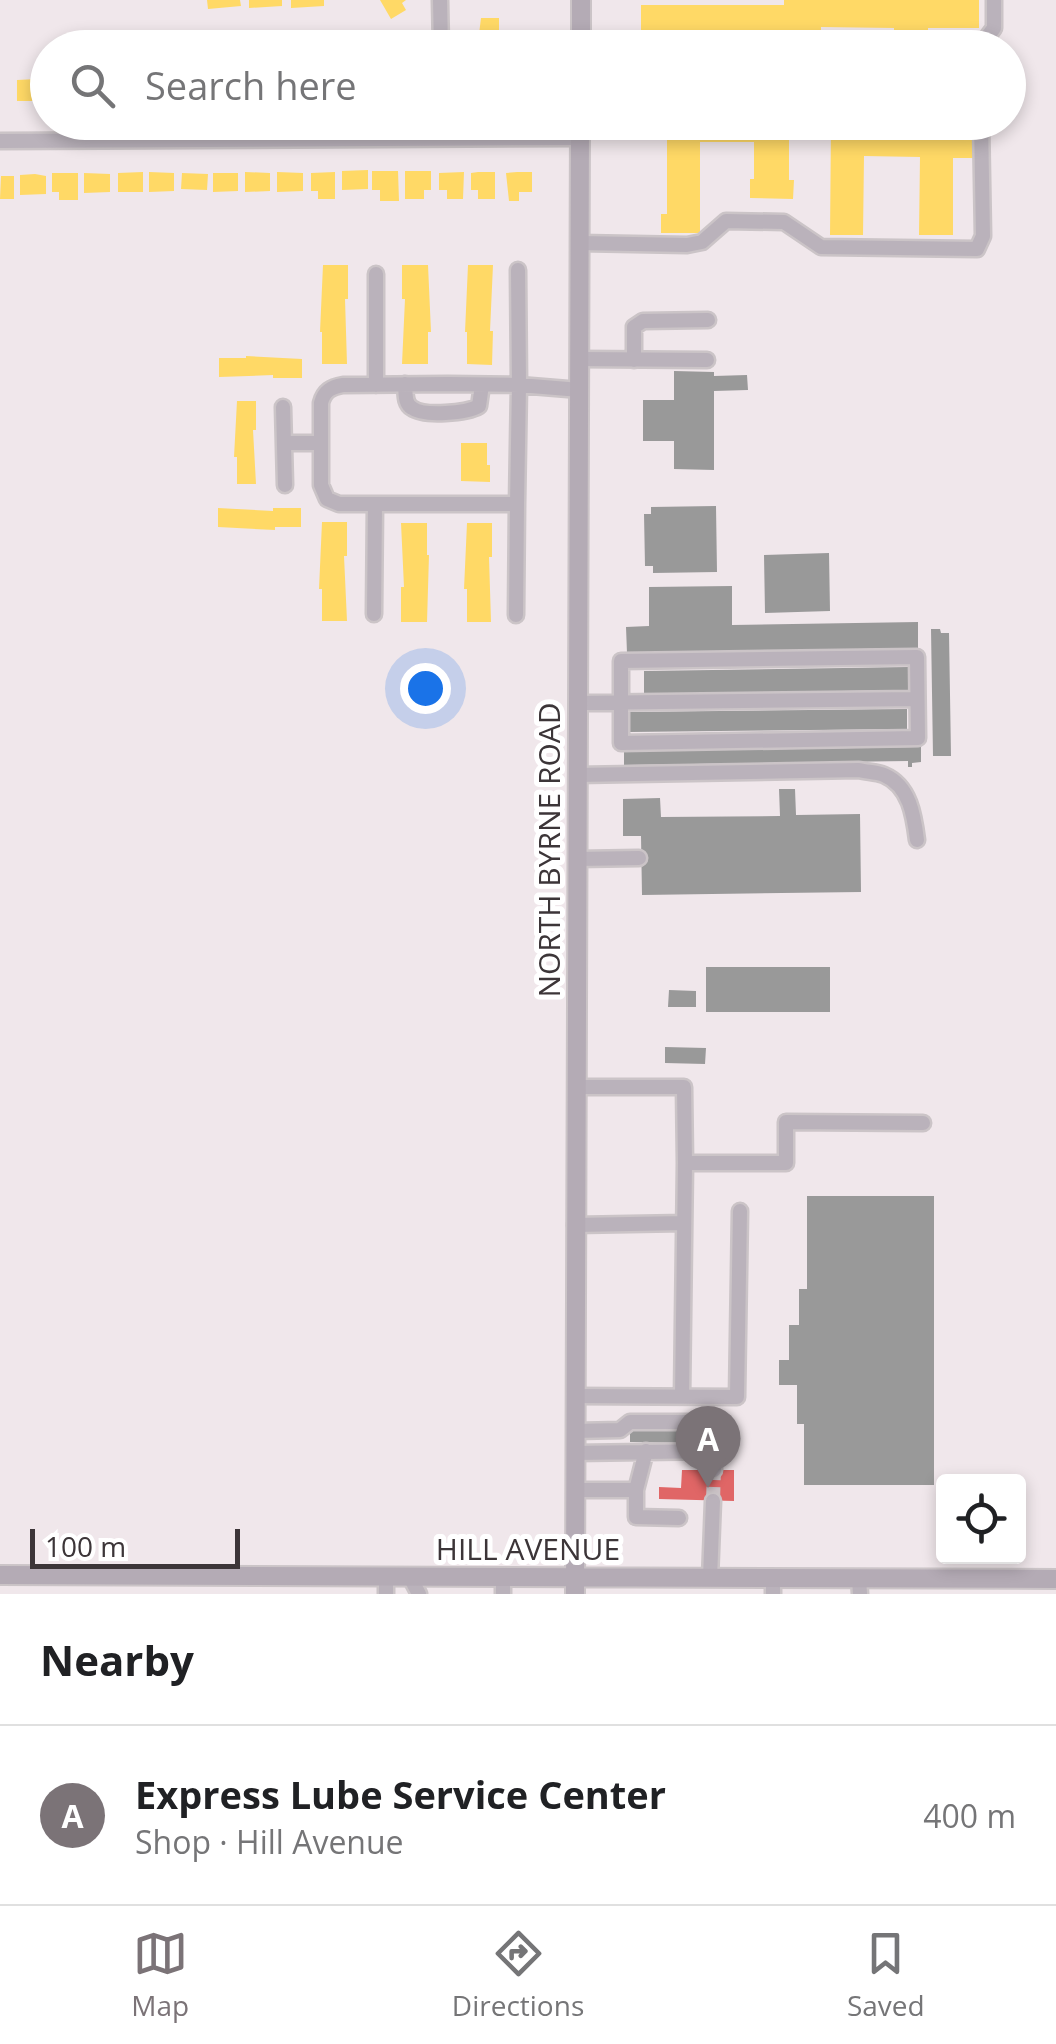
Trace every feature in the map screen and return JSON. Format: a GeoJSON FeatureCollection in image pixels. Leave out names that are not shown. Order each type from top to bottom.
{"type":"FeatureCollection","features":[{"type":"Feature","properties":{"kind":"main road"},"geometry":{"type":"LineString","coordinates":[[580,30],[581,0]]}},
{"type":"Feature","properties":{"kind":"main road","name":"NORTH BYRNE ROAD"},"geometry":{"type":"LineString","coordinates":[[575,1586],[580,140]]}},
{"type":"Feature","properties":{"kind":"main road","name":"HILL AVENUE"},"geometry":{"type":"LineString","coordinates":[[0,1575],[216,1585],[954,1586],[1056,1579]]}},
{"type":"Feature","properties":{"kind":"street"},"geometry":{"type":"LineString","coordinates":[[440,0],[441,30]]}},
{"type":"Feature","properties":{"kind":"street"},"geometry":{"type":"LineString","coordinates":[[992,30],[994,0]]}},
{"type":"Feature","properties":{"kind":"street"},"geometry":{"type":"LineString","coordinates":[[0,142],[74,140]]}},
{"type":"Feature","properties":{"kind":"street"},"geometry":{"type":"LineString","coordinates":[[580,243],[702,242],[726,220],[784,222],[821,247],[977,248],[983,236],[981,140]]}},
{"type":"Feature","properties":{"kind":"street"},"geometry":{"type":"LineString","coordinates":[[516,615],[518,270]]}},
{"type":"Feature","properties":{"kind":"street"},"geometry":{"type":"LineString","coordinates":[[376,274],[376,384]]}},
{"type":"Feature","properties":{"kind":"street"},"geometry":{"type":"LineString","coordinates":[[634,360],[634,328],[643,321],[708,320]]}},
{"type":"Feature","properties":{"kind":"street"},"geometry":{"type":"LineString","coordinates":[[580,359],[707,360]]}},
{"type":"Feature","properties":{"kind":"street"},"geometry":{"type":"LineString","coordinates":[[517,504],[340,504],[328,499],[321,485],[324,394],[332,387],[376,384],[519,385],[580,390]]}},
{"type":"Feature","properties":{"kind":"street"},"geometry":{"type":"LineString","coordinates":[[405,384],[406,401],[412,409],[445,413],[471,411],[479,406],[482,384]]}},
{"type":"Feature","properties":{"kind":"street"},"geometry":{"type":"LineString","coordinates":[[283,407],[284,485]]}},
{"type":"Feature","properties":{"kind":"street"},"geometry":{"type":"LineString","coordinates":[[284,443],[321,444]]}},
{"type":"Feature","properties":{"kind":"street"},"geometry":{"type":"LineString","coordinates":[[374,614],[376,504]]}},
{"type":"Feature","properties":{"kind":"street"},"geometry":{"type":"LineString","coordinates":[[917,657],[917,699],[918,738],[621,743],[621,662],[917,657]]}},
{"type":"Feature","properties":{"kind":"street"},"geometry":{"type":"LineString","coordinates":[[578,703],[917,699]]}},
{"type":"Feature","properties":{"kind":"street"},"geometry":{"type":"LineString","coordinates":[[578,776],[859,770],[884,775],[897,784],[914,814],[917,840]]}},
{"type":"Feature","properties":{"kind":"street"},"geometry":{"type":"LineString","coordinates":[[577,860],[639,858]]}},
{"type":"Feature","properties":{"kind":"street"},"geometry":{"type":"LineString","coordinates":[[576,1086],[684,1087],[682,1397]]}},
{"type":"Feature","properties":{"kind":"street"},"geometry":{"type":"LineString","coordinates":[[685,1162],[786,1162],[786,1122],[924,1122]]}},
{"type":"Feature","properties":{"kind":"street"},"geometry":{"type":"LineString","coordinates":[[575,1396],[737,1397],[740,1211]]}},
{"type":"Feature","properties":{"kind":"street"},"geometry":{"type":"LineString","coordinates":[[575,1224],[684,1223]]}},
{"type":"Feature","properties":{"kind":"street"},"geometry":{"type":"LineString","coordinates":[[575,1431],[620,1430],[630,1422],[691,1422],[714,1428],[714,1470]]}},
{"type":"Feature","properties":{"kind":"street"},"geometry":{"type":"LineString","coordinates":[[646,1451],[636,1490],[636,1518],[680,1518]]}},
{"type":"Feature","properties":{"kind":"street"},"geometry":{"type":"LineString","coordinates":[[575,1453],[715,1451]]}},
{"type":"Feature","properties":{"kind":"street"},"geometry":{"type":"LineString","coordinates":[[575,1490],[636,1490]]}},
{"type":"Feature","properties":{"kind":"street"},"geometry":{"type":"LineString","coordinates":[[701,1584],[713,1501]]}},
{"type":"Feature","properties":{"kind":"building: Homes"},"geometry":{"type":"Polygon","coordinates":[[[207,0],[240,0],[241,6],[208,9],[207,0]]]}},
{"type":"Feature","properties":{"kind":"building: Homes"},"geometry":{"type":"Polygon","coordinates":[[[249,0],[282,0],[282,6],[249,8],[249,0]]]}},
{"type":"Feature","properties":{"kind":"building: Homes"},"geometry":{"type":"Polygon","coordinates":[[[291,0],[324,0],[324,6],[291,8],[291,0]]]}},
{"type":"Feature","properties":{"kind":"building: Homes"},"geometry":{"type":"Polygon","coordinates":[[[380,0],[406,0],[402,3],[406,10],[391,19],[380,0]]]}},
{"type":"Feature","properties":{"kind":"building: Homes"},"geometry":{"type":"Polygon","coordinates":[[[784,0],[979,0],[979,28],[641,30],[641,5],[784,5],[784,0]]]}},
{"type":"Feature","properties":{"kind":"building: Homes"},"geometry":{"type":"Polygon","coordinates":[[[481,18],[499,18],[499,30],[480,30],[481,18]]]}},
{"type":"Feature","properties":{"kind":"building: Homes"},"geometry":{"type":"Polygon","coordinates":[[[30,79],[30,101],[17,101],[17,80],[30,79]]]}},
{"type":"Feature","properties":{"kind":"building: Homes"},"geometry":{"type":"Polygon","coordinates":[[[667,140],[789,140],[793,199],[750,198],[754,142],[700,142],[700,233],[661,233],[661,214],[667,214],[667,140]]]}},
{"type":"Feature","properties":{"kind":"building: Homes"},"geometry":{"type":"Polygon","coordinates":[[[831,140],[979,140],[979,158],[953,158],[953,235],[919,235],[920,157],[864,156],[863,235],[830,235],[831,140]]]}},
{"type":"Feature","properties":{"kind":"building: Homes"},"geometry":{"type":"Polygon","coordinates":[[[368,170],[368,189],[342,190],[342,171],[368,170]]]}},
{"type":"Feature","properties":{"kind":"building: Homes"},"geometry":{"type":"Polygon","coordinates":[[[372,171],[398,171],[399,201],[380,201],[380,190],[372,190],[372,171]]]}},
{"type":"Feature","properties":{"kind":"building: Homes"},"geometry":{"type":"Polygon","coordinates":[[[405,171],[431,171],[431,190],[424,190],[424,199],[405,199],[405,171]]]}},
{"type":"Feature","properties":{"kind":"building: Homes"},"geometry":{"type":"Polygon","coordinates":[[[143,172],[143,192],[118,192],[118,173],[143,172]]]}},
{"type":"Feature","properties":{"kind":"building: Homes"},"geometry":{"type":"Polygon","coordinates":[[[149,172],[174,173],[174,191],[149,192],[149,172]]]}},
{"type":"Feature","properties":{"kind":"building: Homes"},"geometry":{"type":"Polygon","coordinates":[[[245,172],[270,173],[270,191],[245,192],[245,172]]]}},
{"type":"Feature","properties":{"kind":"building: Homes"},"geometry":{"type":"Polygon","coordinates":[[[277,172],[303,173],[303,191],[277,192],[277,172]]]}},
{"type":"Feature","properties":{"kind":"building: Homes"},"geometry":{"type":"Polygon","coordinates":[[[335,172],[335,199],[318,199],[318,191],[311,191],[311,173],[335,172]]]}},
{"type":"Feature","properties":{"kind":"building: Homes"},"geometry":{"type":"Polygon","coordinates":[[[464,172],[463,199],[447,199],[447,190],[439,190],[439,173],[464,172]]]}},
{"type":"Feature","properties":{"kind":"building: Homes"},"geometry":{"type":"Polygon","coordinates":[[[495,172],[495,199],[478,199],[478,190],[471,190],[471,173],[495,172]]]}},
{"type":"Feature","properties":{"kind":"building: Homes"},"geometry":{"type":"Polygon","coordinates":[[[532,172],[532,192],[519,192],[519,201],[509,201],[506,173],[532,172]]]}},
{"type":"Feature","properties":{"kind":"building: Homes"},"geometry":{"type":"Polygon","coordinates":[[[52,173],[78,173],[78,200],[59,200],[59,192],[52,192],[52,173]]]}},
{"type":"Feature","properties":{"kind":"building: Homes"},"geometry":{"type":"Polygon","coordinates":[[[84,173],[110,174],[110,192],[84,193],[84,173]]]}},
{"type":"Feature","properties":{"kind":"building: Homes"},"geometry":{"type":"Polygon","coordinates":[[[182,173],[208,174],[207,190],[181,189],[182,173]]]}},
{"type":"Feature","properties":{"kind":"building: Homes"},"geometry":{"type":"Polygon","coordinates":[[[213,173],[238,173],[238,191],[213,192],[213,173]]]}},
{"type":"Feature","properties":{"kind":"building: Homes"},"geometry":{"type":"Polygon","coordinates":[[[20,175],[46,176],[46,194],[20,195],[20,175]]]}},
{"type":"Feature","properties":{"kind":"building: Homes"},"geometry":{"type":"Polygon","coordinates":[[[1,176],[14,176],[14,199],[0,199],[1,176]]]}},
{"type":"Feature","properties":{"kind":"building: Homes"},"geometry":{"type":"Polygon","coordinates":[[[323,265],[348,265],[347,364],[322,364],[323,265]]]}},
{"type":"Feature","properties":{"kind":"building: Homes"},"geometry":{"type":"Polygon","coordinates":[[[402,265],[428,265],[428,364],[402,364],[402,265]]]}},
{"type":"Feature","properties":{"kind":"building: Homes"},"geometry":{"type":"Polygon","coordinates":[[[468,265],[493,265],[492,365],[467,364],[468,265]]]}},
{"type":"Feature","properties":{"kind":"building: Homes"},"geometry":{"type":"Polygon","coordinates":[[[219,358],[302,359],[302,378],[219,377],[219,358]]]}},
{"type":"Feature","properties":{"kind":"building: Homes"},"geometry":{"type":"Polygon","coordinates":[[[237,401],[256,401],[256,484],[237,484],[237,401]]]}},
{"type":"Feature","properties":{"kind":"building: Homes"},"geometry":{"type":"Polygon","coordinates":[[[461,443],[487,443],[490,482],[461,481],[461,443]]]}},
{"type":"Feature","properties":{"kind":"building: Homes"},"geometry":{"type":"Polygon","coordinates":[[[218,508],[301,508],[301,527],[218,527],[218,508]]]}},
{"type":"Feature","properties":{"kind":"building: Homes"},"geometry":{"type":"Polygon","coordinates":[[[322,522],[347,522],[347,621],[322,621],[322,522]]]}},
{"type":"Feature","properties":{"kind":"building: Homes"},"geometry":{"type":"Polygon","coordinates":[[[401,523],[427,523],[427,622],[401,622],[401,523]]]}},
{"type":"Feature","properties":{"kind":"building: Homes"},"geometry":{"type":"Polygon","coordinates":[[[467,523],[492,523],[491,622],[467,622],[467,523]]]}},
{"type":"Feature","properties":{"kind":"building: Shops"},"geometry":{"type":"Polygon","coordinates":[[[682,1470],[734,1470],[734,1501],[659,1499],[659,1487],[681,1488],[682,1470]]]}},
{"type":"Feature","properties":{"kind":"building: Industry"},"geometry":{"type":"Polygon","coordinates":[[[674,371],[747,375],[748,390],[714,391],[714,470],[674,469],[674,441],[643,441],[643,400],[674,400],[674,371]]]}},
{"type":"Feature","properties":{"kind":"building: Industry"},"geometry":{"type":"Polygon","coordinates":[[[716,506],[717,572],[653,573],[653,566],[645,566],[644,514],[651,514],[651,507],[716,506]]]}},
{"type":"Feature","properties":{"kind":"building: Industry"},"geometry":{"type":"Polygon","coordinates":[[[829,553],[830,611],[765,613],[764,555],[829,553]]]}},
{"type":"Feature","properties":{"kind":"building: Industry"},"geometry":{"type":"Polygon","coordinates":[[[732,586],[732,625],[918,622],[918,648],[627,653],[626,627],[649,626],[649,587],[732,586]]]}},
{"type":"Feature","properties":{"kind":"building: Industry"},"geometry":{"type":"Polygon","coordinates":[[[931,629],[949,633],[951,756],[933,756],[931,629]]]}},
{"type":"Feature","properties":{"kind":"building: Industry"},"geometry":{"type":"Polygon","coordinates":[[[908,667],[909,690],[644,694],[644,671],[908,667]]]}},
{"type":"Feature","properties":{"kind":"building: Industry"},"geometry":{"type":"Polygon","coordinates":[[[907,709],[907,729],[630,732],[630,712],[907,709]]]}},
{"type":"Feature","properties":{"kind":"building: Industry"},"geometry":{"type":"Polygon","coordinates":[[[921,747],[921,762],[912,763],[912,767],[908,767],[908,761],[624,765],[624,751],[921,747]]]}},
{"type":"Feature","properties":{"kind":"building: Industry"},"geometry":{"type":"Polygon","coordinates":[[[779,789],[795,789],[796,815],[860,814],[861,892],[642,895],[641,836],[623,836],[623,799],[660,798],[661,817],[780,816],[779,789]]]}},
{"type":"Feature","properties":{"kind":"building: Industry"},"geometry":{"type":"Polygon","coordinates":[[[706,967],[830,967],[830,1012],[706,1012],[706,967]]]}},
{"type":"Feature","properties":{"kind":"building: Industry"},"geometry":{"type":"Polygon","coordinates":[[[669,990],[696,991],[696,1007],[668,1007],[669,990]]]}},
{"type":"Feature","properties":{"kind":"building: Industry"},"geometry":{"type":"Polygon","coordinates":[[[665,1047],[706,1048],[705,1064],[665,1063],[665,1047]]]}},
{"type":"Feature","properties":{"kind":"building: Industry"},"geometry":{"type":"Polygon","coordinates":[[[807,1196],[934,1196],[934,1485],[804,1485],[804,1424],[797,1424],[797,1385],[779,1385],[779,1360],[789,1360],[789,1325],[799,1325],[799,1289],[807,1289],[807,1196]]]}},
{"type":"Feature","properties":{"kind":"building: Industry"},"geometry":{"type":"Polygon","coordinates":[[[630,1424],[684,1425],[684,1443],[630,1442],[630,1424]]]}},
{"type":"Feature","properties":{"kind":"tunnel"},"geometry":{"type":"LineString","coordinates":[[713,1501],[714,1470]]}},
{"type":"Feature","properties":{"kind":"place","name":"Express Lube Service Center"},"geometry":{"type":"Point","coordinates":[708,1488]}}]}
